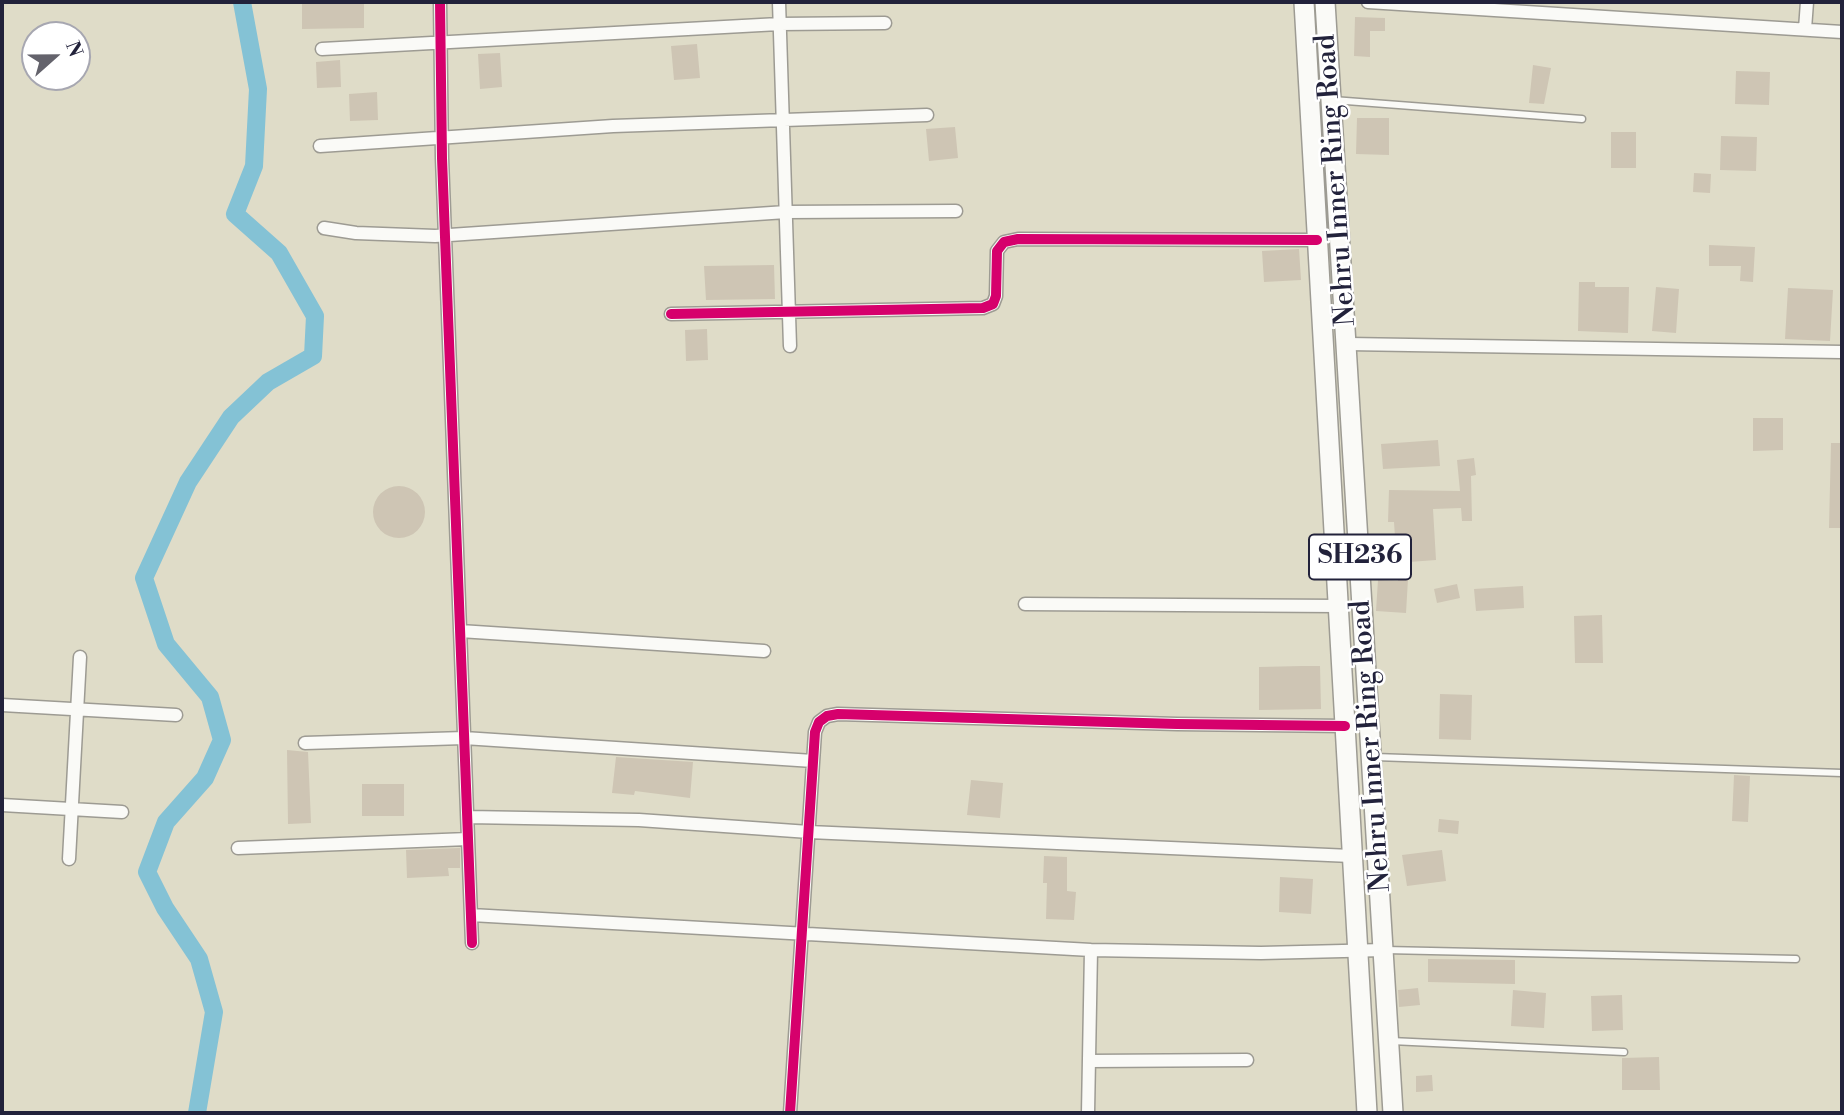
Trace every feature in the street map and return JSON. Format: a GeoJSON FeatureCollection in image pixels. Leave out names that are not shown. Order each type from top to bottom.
{"type":"FeatureCollection","features":[{"type":"Feature","properties":{"kind":"main road","name":"SH236"},"geometry":{"type":"LineString","coordinates":[[1304,2],[1367,1113]]}},
{"type":"Feature","properties":{"kind":"main road","name":"Nehru Inner Ring Road"},"geometry":{"type":"LineString","coordinates":[[1325,2],[1393,1113]]}},
{"type":"Feature","properties":{"kind":"street"},"geometry":{"type":"LineString","coordinates":[[440,2],[441,137],[472,943]]}},
{"type":"Feature","properties":{"kind":"street"},"geometry":{"type":"LineString","coordinates":[[779,2],[790,346]]}},
{"type":"Feature","properties":{"kind":"street"},"geometry":{"type":"LineString","coordinates":[[1368,2],[1842,32]]}},
{"type":"Feature","properties":{"kind":"street"},"geometry":{"type":"LineString","coordinates":[[1804,29],[1807,2]]}},
{"type":"Feature","properties":{"kind":"street"},"geometry":{"type":"LineString","coordinates":[[322,49],[779,24],[885,23]]}},
{"type":"Feature","properties":{"kind":"street"},"geometry":{"type":"LineString","coordinates":[[320,145],[782,118],[927,115]]}},
{"type":"Feature","properties":{"kind":"street"},"geometry":{"type":"LineString","coordinates":[[324,228],[356,233],[445,235],[786,212],[956,211]]}},
{"type":"Feature","properties":{"kind":"street"},"geometry":{"type":"LineString","coordinates":[[670,314],[983,308],[993,304],[996,296],[997,251],[1004,242],[1018,239],[1317,240]]}},
{"type":"Feature","properties":{"kind":"street"},"geometry":{"type":"LineString","coordinates":[[1348,344],[1842,352]]}},
{"type":"Feature","properties":{"kind":"street"},"geometry":{"type":"LineString","coordinates":[[1025,604],[1338,606]]}},
{"type":"Feature","properties":{"kind":"street"},"geometry":{"type":"LineString","coordinates":[[460,631],[764,651]]}},
{"type":"Feature","properties":{"kind":"street"},"geometry":{"type":"LineString","coordinates":[[69,859],[80,657]]}},
{"type":"Feature","properties":{"kind":"street"},"geometry":{"type":"LineString","coordinates":[[2,705],[176,715]]}},
{"type":"Feature","properties":{"kind":"street"},"geometry":{"type":"LineString","coordinates":[[790,1113],[815,732],[820,722],[838,713],[1177,724],[1345,726]]}},
{"type":"Feature","properties":{"kind":"street"},"geometry":{"type":"LineString","coordinates":[[305,743],[464,738],[813,761]]}},
{"type":"Feature","properties":{"kind":"street"},"geometry":{"type":"LineString","coordinates":[[2,805],[122,812]]}},
{"type":"Feature","properties":{"kind":"street"},"geometry":{"type":"LineString","coordinates":[[468,817],[639,820],[809,832],[1352,856]]}},
{"type":"Feature","properties":{"kind":"street"},"geometry":{"type":"LineString","coordinates":[[237,848],[468,839]]}},
{"type":"Feature","properties":{"kind":"street"},"geometry":{"type":"LineString","coordinates":[[471,915],[1091,950],[1384,950]]}},
{"type":"Feature","properties":{"kind":"street"},"geometry":{"type":"LineString","coordinates":[[1088,1113],[1091,950]]}},
{"type":"Feature","properties":{"kind":"street"},"geometry":{"type":"LineString","coordinates":[[1089,1061],[1247,1060]]}},
{"type":"Feature","properties":{"kind":"lane"},"geometry":{"type":"LineString","coordinates":[[1333,100],[1582,119]]}},
{"type":"Feature","properties":{"kind":"lane"},"geometry":{"type":"LineString","coordinates":[[1372,757],[1842,772]]}},
{"type":"Feature","properties":{"kind":"lane"},"geometry":{"type":"LineString","coordinates":[[1384,950],[1796,959]]}},
{"type":"Feature","properties":{"kind":"lane"},"geometry":{"type":"LineString","coordinates":[[1390,1041],[1624,1052]]}},
{"type":"Feature","properties":{"kind":"building"},"geometry":{"type":"Polygon","coordinates":[[[302,2],[364,2],[364,28],[302,29],[302,2]]]}},
{"type":"Feature","properties":{"kind":"building"},"geometry":{"type":"Polygon","coordinates":[[[1355,17],[1385,18],[1385,31],[1370,31],[1370,57],[1354,56],[1355,17]]]}},
{"type":"Feature","properties":{"kind":"building"},"geometry":{"type":"Polygon","coordinates":[[[697,44],[700,78],[674,80],[671,46],[697,44]]]}},
{"type":"Feature","properties":{"kind":"building"},"geometry":{"type":"Polygon","coordinates":[[[500,53],[502,87],[480,89],[478,54],[500,53]]]}},
{"type":"Feature","properties":{"kind":"building"},"geometry":{"type":"Polygon","coordinates":[[[340,60],[341,87],[317,88],[316,62],[340,60]]]}},
{"type":"Feature","properties":{"kind":"building"},"geometry":{"type":"Polygon","coordinates":[[[1533,65],[1551,68],[1544,104],[1529,103],[1533,65]]]}},
{"type":"Feature","properties":{"kind":"building"},"geometry":{"type":"Polygon","coordinates":[[[1736,71],[1770,72],[1769,105],[1735,104],[1736,71]]]}},
{"type":"Feature","properties":{"kind":"building"},"geometry":{"type":"Polygon","coordinates":[[[377,92],[378,120],[350,121],[349,94],[377,92]]]}},
{"type":"Feature","properties":{"kind":"building"},"geometry":{"type":"Polygon","coordinates":[[[1357,118],[1389,118],[1389,155],[1356,154],[1357,118]]]}},
{"type":"Feature","properties":{"kind":"building"},"geometry":{"type":"Polygon","coordinates":[[[955,127],[958,158],[929,161],[926,129],[955,127]]]}},
{"type":"Feature","properties":{"kind":"building"},"geometry":{"type":"Polygon","coordinates":[[[1611,132],[1636,132],[1636,168],[1611,168],[1611,132]]]}},
{"type":"Feature","properties":{"kind":"building"},"geometry":{"type":"Polygon","coordinates":[[[1721,136],[1757,137],[1756,171],[1720,170],[1721,136]]]}},
{"type":"Feature","properties":{"kind":"building"},"geometry":{"type":"Polygon","coordinates":[[[1694,173],[1711,174],[1710,193],[1693,192],[1694,173]]]}},
{"type":"Feature","properties":{"kind":"building"},"geometry":{"type":"Polygon","coordinates":[[[1709,245],[1755,247],[1753,282],[1740,281],[1741,266],[1709,266],[1709,245]]]}},
{"type":"Feature","properties":{"kind":"building"},"geometry":{"type":"Polygon","coordinates":[[[1299,249],[1301,280],[1264,282],[1262,251],[1299,249]]]}},
{"type":"Feature","properties":{"kind":"building"},"geometry":{"type":"Polygon","coordinates":[[[774,265],[775,299],[706,300],[704,266],[774,265]]]}},
{"type":"Feature","properties":{"kind":"building"},"geometry":{"type":"Polygon","coordinates":[[[1579,282],[1595,282],[1595,287],[1629,287],[1628,333],[1578,331],[1579,282]]]}},
{"type":"Feature","properties":{"kind":"building"},"geometry":{"type":"Polygon","coordinates":[[[1656,287],[1679,289],[1676,333],[1652,331],[1656,287]]]}},
{"type":"Feature","properties":{"kind":"building"},"geometry":{"type":"Polygon","coordinates":[[[1788,288],[1833,290],[1830,341],[1785,339],[1788,288]]]}},
{"type":"Feature","properties":{"kind":"building"},"geometry":{"type":"Polygon","coordinates":[[[707,329],[708,360],[686,361],[685,330],[707,329]]]}},
{"type":"Feature","properties":{"kind":"building"},"geometry":{"type":"Polygon","coordinates":[[[1753,418],[1783,418],[1783,450],[1753,451],[1753,418]]]}},
{"type":"Feature","properties":{"kind":"building"},"geometry":{"type":"Polygon","coordinates":[[[1438,440],[1440,466],[1383,469],[1381,444],[1438,440]]]}},
{"type":"Feature","properties":{"kind":"building"},"geometry":{"type":"Polygon","coordinates":[[[1831,443],[1842,443],[1842,528],[1829,528],[1831,443]]]}},
{"type":"Feature","properties":{"kind":"building"},"geometry":{"type":"Polygon","coordinates":[[[1474,458],[1476,475],[1471,476],[1472,521],[1462,521],[1461,508],[1433,509],[1436,560],[1409,562],[1406,613],[1376,611],[1378,580],[1398,581],[1394,522],[1388,522],[1389,490],[1460,491],[1457,460],[1474,458]]]}},
{"type":"Feature","properties":{"kind":"building"},"geometry":{"type":"Polygon","coordinates":[[[399,486],[409,488],[417,494],[423,502],[423,522],[417,530],[409,536],[399,538],[389,536],[381,530],[375,522],[373,512],[375,502],[381,494],[389,488],[399,486]]]}},
{"type":"Feature","properties":{"kind":"building"},"geometry":{"type":"Polygon","coordinates":[[[1457,584],[1460,598],[1437,603],[1434,589],[1457,584]]]}},
{"type":"Feature","properties":{"kind":"building"},"geometry":{"type":"Polygon","coordinates":[[[1523,586],[1524,608],[1476,611],[1474,589],[1523,586]]]}},
{"type":"Feature","properties":{"kind":"building"},"geometry":{"type":"Polygon","coordinates":[[[1602,615],[1603,663],[1575,663],[1574,616],[1602,615]]]}},
{"type":"Feature","properties":{"kind":"building"},"geometry":{"type":"Polygon","coordinates":[[[1320,666],[1321,709],[1259,710],[1259,667],[1320,666]]]}},
{"type":"Feature","properties":{"kind":"building"},"geometry":{"type":"Polygon","coordinates":[[[1440,694],[1472,695],[1471,740],[1439,739],[1440,694]]]}},
{"type":"Feature","properties":{"kind":"building"},"geometry":{"type":"Polygon","coordinates":[[[287,750],[308,752],[311,823],[288,824],[287,750]]]}},
{"type":"Feature","properties":{"kind":"building"},"geometry":{"type":"Polygon","coordinates":[[[616,757],[693,762],[690,798],[635,791],[634,795],[612,793],[616,757]]]}},
{"type":"Feature","properties":{"kind":"building"},"geometry":{"type":"Polygon","coordinates":[[[1734,775],[1750,776],[1748,822],[1732,821],[1734,775]]]}},
{"type":"Feature","properties":{"kind":"building"},"geometry":{"type":"Polygon","coordinates":[[[971,780],[1003,783],[1000,818],[967,815],[971,780]]]}},
{"type":"Feature","properties":{"kind":"building"},"geometry":{"type":"Polygon","coordinates":[[[362,784],[404,784],[404,816],[362,816],[362,784]]]}},
{"type":"Feature","properties":{"kind":"building"},"geometry":{"type":"Polygon","coordinates":[[[1439,819],[1459,821],[1458,834],[1438,832],[1439,819]]]}},
{"type":"Feature","properties":{"kind":"building"},"geometry":{"type":"Polygon","coordinates":[[[460,848],[460,868],[448,868],[449,876],[407,878],[406,850],[460,848]]]}},
{"type":"Feature","properties":{"kind":"building"},"geometry":{"type":"Polygon","coordinates":[[[1442,850],[1446,881],[1407,886],[1402,855],[1442,850]]]}},
{"type":"Feature","properties":{"kind":"building"},"geometry":{"type":"Polygon","coordinates":[[[1044,856],[1067,857],[1067,891],[1076,892],[1074,920],[1046,919],[1047,883],[1043,883],[1044,856]]]}},
{"type":"Feature","properties":{"kind":"building"},"geometry":{"type":"Polygon","coordinates":[[[1280,877],[1313,879],[1311,914],[1279,912],[1280,877]]]}},
{"type":"Feature","properties":{"kind":"building"},"geometry":{"type":"Polygon","coordinates":[[[1428,959],[1515,960],[1515,984],[1428,982],[1428,959]]]}},
{"type":"Feature","properties":{"kind":"building"},"geometry":{"type":"Polygon","coordinates":[[[1418,988],[1420,1005],[1399,1007],[1398,990],[1418,988]]]}},
{"type":"Feature","properties":{"kind":"building"},"geometry":{"type":"Polygon","coordinates":[[[1513,990],[1546,993],[1544,1028],[1511,1026],[1513,990]]]}},
{"type":"Feature","properties":{"kind":"building"},"geometry":{"type":"Polygon","coordinates":[[[1622,995],[1623,1030],[1592,1031],[1591,996],[1622,995]]]}},
{"type":"Feature","properties":{"kind":"building"},"geometry":{"type":"Polygon","coordinates":[[[1659,1057],[1660,1090],[1622,1090],[1622,1058],[1659,1057]]]}},
{"type":"Feature","properties":{"kind":"building"},"geometry":{"type":"Polygon","coordinates":[[[1432,1075],[1433,1091],[1416,1092],[1416,1076],[1432,1075]]]}},
{"type":"Feature","properties":{"kind":"waterway"},"geometry":{"type":"LineString","coordinates":[[197,1113],[214,1012],[199,959],[165,908],[147,872],[166,822],[205,778],[222,740],[210,697],[166,644],[144,578],[188,482],[231,417],[268,382],[313,356],[315,316],[279,253],[235,214],[254,166],[258,89],[242,2]]}},
{"type":"Feature","properties":{"kind":"cycle path"},"geometry":{"type":"LineString","coordinates":[[440,2],[442,158],[472,943]]}},
{"type":"Feature","properties":{"kind":"cycle path"},"geometry":{"type":"LineString","coordinates":[[671,314],[983,308],[993,304],[996,296],[997,251],[1004,242],[1018,239],[1317,240]]}},
{"type":"Feature","properties":{"kind":"cycle path"},"geometry":{"type":"LineString","coordinates":[[790,1113],[815,732],[819,722],[827,716],[838,714],[1345,726]]}}]}
